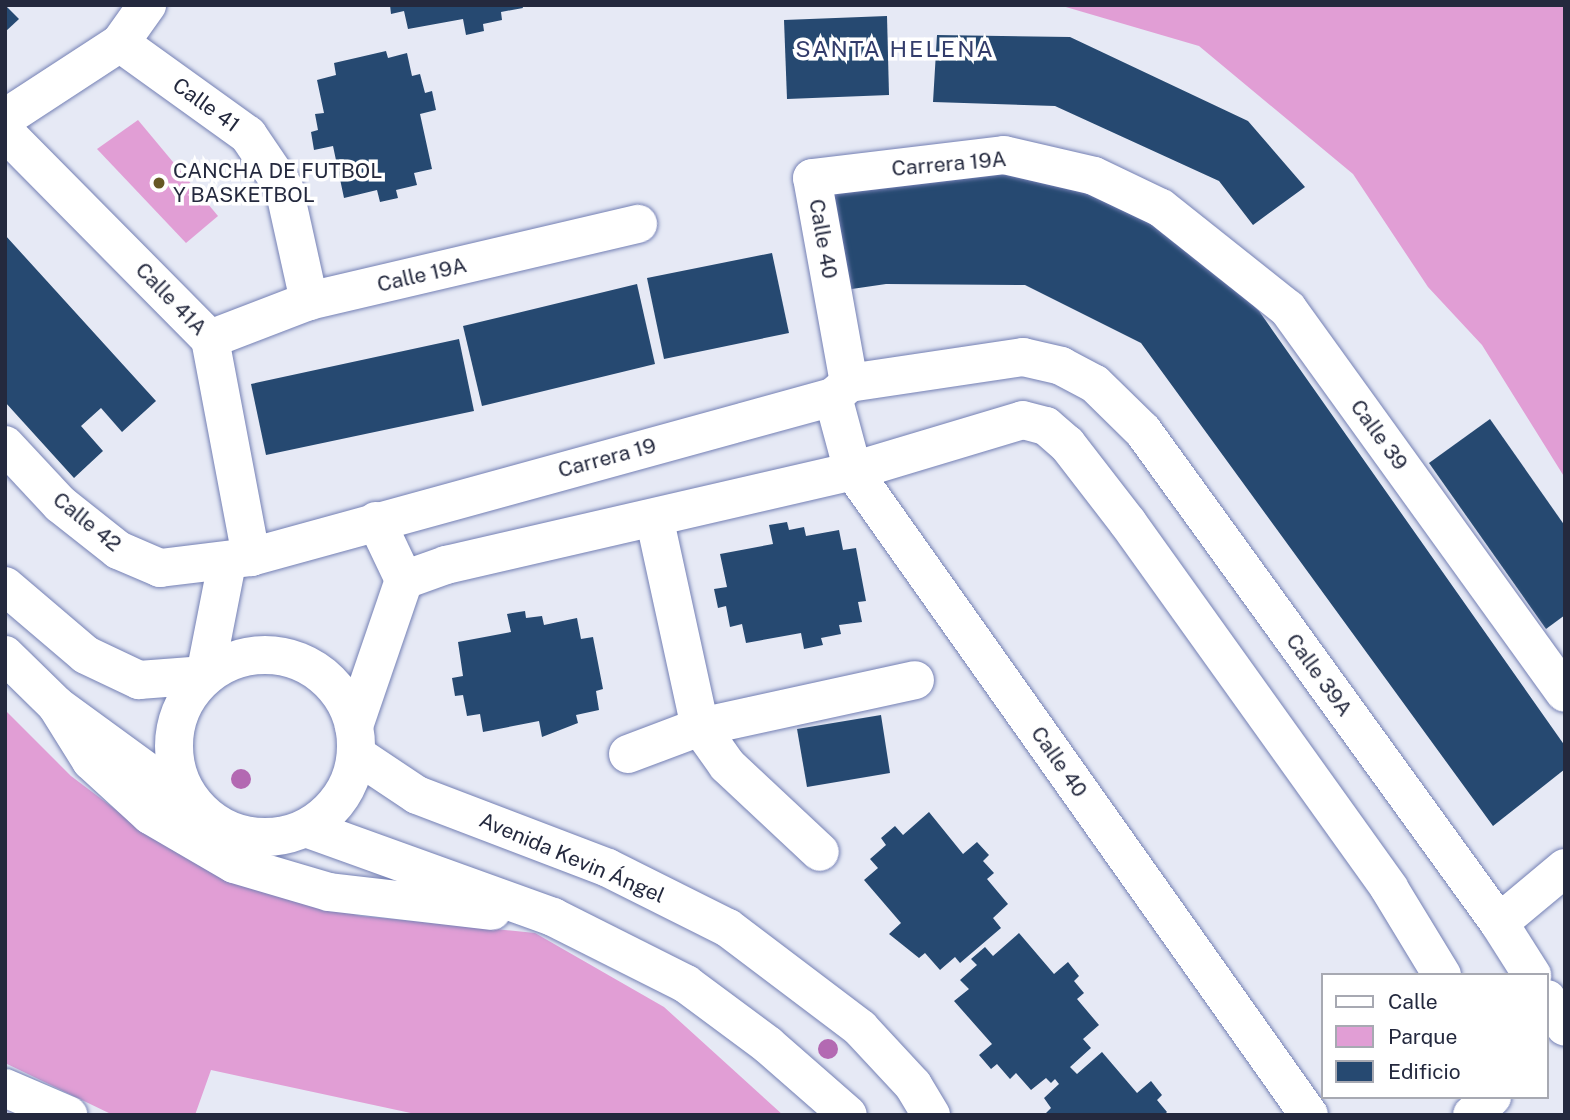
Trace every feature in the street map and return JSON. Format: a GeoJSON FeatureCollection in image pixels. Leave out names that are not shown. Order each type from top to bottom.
{"type":"FeatureCollection","features":[{"type":"Feature","properties":{"kind":"street"},"geometry":{"type":"LineString","coordinates":[[5,118],[120,43],[147,5]]}},
{"type":"Feature","properties":{"kind":"street","name":"Calle 41"},"geometry":{"type":"LineString","coordinates":[[120,43],[248,135],[284,188],[309,301]]}},
{"type":"Feature","properties":{"kind":"street","name":"Calle 41A"},"geometry":{"type":"LineString","coordinates":[[5,132],[210,339],[239,560]]}},
{"type":"Feature","properties":{"kind":"street","name":"Carrera 19A"},"geometry":{"type":"LineString","coordinates":[[812,178],[1004,155],[1094,176],[1161,208]]}},
{"type":"Feature","properties":{"kind":"street","name":"Calle 40"},"geometry":{"type":"LineString","coordinates":[[812,178],[853,471],[1309,1115]]}},
{"type":"Feature","properties":{"kind":"street","name":"Calle 39"},"geometry":{"type":"LineString","coordinates":[[1161,208],[1288,309],[1565,693]]}},
{"type":"Feature","properties":{"kind":"street","name":"Calle 19A"},"geometry":{"type":"LineString","coordinates":[[210,339],[309,301],[638,224]]}},
{"type":"Feature","properties":{"kind":"street","name":"Carrera 19"},"geometry":{"type":"LineString","coordinates":[[239,560],[841,390],[1023,357],[1060,366],[1095,384]]}},
{"type":"Feature","properties":{"kind":"street","name":"Calle 39A"},"geometry":{"type":"LineString","coordinates":[[1095,384],[1143,431],[1499,923],[1531,973]]}},
{"type":"Feature","properties":{"kind":"street"},"geometry":{"type":"LineString","coordinates":[[404,580],[446,565],[655,520],[853,471],[1023,420],[1046,426],[1067,444],[1390,888],[1441,973]]}},
{"type":"Feature","properties":{"kind":"street","name":"Calle 42"},"geometry":{"type":"LineString","coordinates":[[5,445],[60,504],[118,550],[160,568],[239,560]]}},
{"type":"Feature","properties":{"kind":"street"},"geometry":{"type":"LineString","coordinates":[[655,520],[701,727],[727,765],[820,852]]}},
{"type":"Feature","properties":{"kind":"street"},"geometry":{"type":"LineString","coordinates":[[5,655],[56,705],[194,805],[217,825],[246,836],[276,838],[306,828],[330,810],[342,794],[404,580],[376,521]]}},
{"type":"Feature","properties":{"kind":"street"},"geometry":{"type":"LineString","coordinates":[[194,805],[179,779],[173,748],[177,718],[205,675],[239,560]]}},
{"type":"Feature","properties":{"kind":"street"},"geometry":{"type":"LineString","coordinates":[[5,586],[86,655],[139,680],[205,675],[240,658],[269,654],[299,660],[325,675],[344,698],[356,740]]}},
{"type":"Feature","properties":{"kind":"street"},"geometry":{"type":"LineString","coordinates":[[628,754],[701,727],[915,680]]}},
{"type":"Feature","properties":{"kind":"street"},"geometry":{"type":"LineString","coordinates":[[56,705],[91,761],[150,815],[234,864],[329,892],[553,917]]}},
{"type":"Feature","properties":{"kind":"street","name":"Avenida Kevin Ángel"},"geometry":{"type":"LineString","coordinates":[[356,740],[417,795],[608,868],[728,928],[860,1028],[914,1085],[931,1115]]}},
{"type":"Feature","properties":{"kind":"street"},"geometry":{"type":"LineString","coordinates":[[306,828],[553,917],[687,984],[768,1045],[848,1115]]}},
{"type":"Feature","properties":{"kind":"street"},"geometry":{"type":"LineString","coordinates":[[1499,923],[1565,868]]}},
{"type":"Feature","properties":{"kind":"street"},"geometry":{"type":"LineString","coordinates":[[1549,1002],[1565,1027]]}},
{"type":"Feature","properties":{"kind":"street"},"geometry":{"type":"LineString","coordinates":[[5,1088],[68,1115]]}},
{"type":"Feature","properties":{"kind":"street"},"geometry":{"type":"LineString","coordinates":[[1472,1115],[1490,1099]]}},
{"type":"Feature","properties":{"kind":"green space"},"geometry":{"type":"Polygon","coordinates":[[[1059,5],[1565,5],[1565,478],[1482,345],[1428,287],[1353,174],[1199,46],[1059,5]]]}},
{"type":"Feature","properties":{"kind":"green space","name":"CANCHA DE FUTBOL Y BASKETBOL"},"geometry":{"type":"Polygon","coordinates":[[[138,120],[218,216],[186,243],[97,149],[138,120]]]}},
{"type":"Feature","properties":{"kind":"green space"},"geometry":{"type":"Polygon","coordinates":[[[5,710],[71,776],[132,822],[284,896],[361,916],[535,933],[664,1007],[783,1115],[420,1115],[211,1070],[195,1115],[113,1115],[5,1063],[5,710]]]}},
{"type":"Feature","properties":{"kind":"building"},"geometry":{"type":"Polygon","coordinates":[[[5,5],[19,19],[5,32],[5,5]]]}},
{"type":"Feature","properties":{"kind":"building"},"geometry":{"type":"Polygon","coordinates":[[[390,5],[522,5],[523,8],[501,12],[502,20],[483,24],[484,31],[466,35],[463,19],[408,29],[404,11],[391,14],[390,5]]]}},
{"type":"Feature","properties":{"kind":"building"},"geometry":{"type":"Polygon","coordinates":[[[887,16],[889,95],[787,99],[784,20],[887,16]]]}},
{"type":"Feature","properties":{"kind":"building"},"geometry":{"type":"Polygon","coordinates":[[[937,35],[1070,37],[1248,121],[1305,187],[1253,225],[1219,181],[1055,106],[933,102],[937,35]]]}},
{"type":"Feature","properties":{"kind":"building"},"geometry":{"type":"Polygon","coordinates":[[[386,51],[388,58],[407,53],[412,76],[420,74],[425,93],[432,91],[436,110],[420,114],[432,169],[414,173],[417,185],[396,190],[398,198],[380,202],[377,190],[344,198],[333,146],[314,150],[311,132],[318,130],[315,114],[324,113],[317,80],[336,75],[334,63],[386,51]]]}},
{"type":"Feature","properties":{"kind":"building"},"geometry":{"type":"Polygon","coordinates":[[[1027,169],[1168,222],[1259,311],[1565,746],[1565,769],[1493,826],[1141,343],[1025,285],[886,284],[845,290],[830,187],[1027,169]]]}},
{"type":"Feature","properties":{"kind":"building"},"geometry":{"type":"Polygon","coordinates":[[[5,235],[156,401],[122,432],[101,408],[81,426],[103,451],[74,478],[5,402],[5,235]]]}},
{"type":"Feature","properties":{"kind":"building"},"geometry":{"type":"Polygon","coordinates":[[[772,253],[789,333],[664,359],[647,278],[772,253]]]}},
{"type":"Feature","properties":{"kind":"building"},"geometry":{"type":"Polygon","coordinates":[[[637,284],[655,364],[482,406],[463,326],[637,284]]]}},
{"type":"Feature","properties":{"kind":"building"},"geometry":{"type":"Polygon","coordinates":[[[459,339],[474,411],[266,455],[251,384],[459,339]]]}},
{"type":"Feature","properties":{"kind":"building"},"geometry":{"type":"Polygon","coordinates":[[[1490,419],[1565,526],[1565,615],[1546,629],[1429,463],[1490,419]]]}},
{"type":"Feature","properties":{"kind":"building"},"geometry":{"type":"Polygon","coordinates":[[[787,522],[789,530],[804,527],[806,536],[839,530],[843,550],[856,548],[866,601],[858,602],[862,622],[839,625],[841,634],[821,638],[823,645],[804,649],[801,633],[746,643],[742,624],[730,627],[726,606],[718,608],[714,589],[727,587],[720,554],[773,544],[769,525],[787,522]]]}},
{"type":"Feature","properties":{"kind":"building"},"geometry":{"type":"Polygon","coordinates":[[[525,611],[526,618],[542,616],[544,625],[577,618],[581,639],[593,637],[603,689],[596,691],[599,710],[576,715],[578,723],[542,737],[539,721],[483,732],[480,714],[467,716],[463,695],[455,696],[452,678],[463,676],[458,642],[511,632],[507,614],[525,611]]]}},
{"type":"Feature","properties":{"kind":"building"},"geometry":{"type":"Polygon","coordinates":[[[881,715],[890,773],[807,787],[797,729],[881,715]]]}},
{"type":"Feature","properties":{"kind":"building"},"geometry":{"type":"Polygon","coordinates":[[[929,812],[963,854],[977,842],[989,855],[983,861],[994,873],[987,879],[1008,904],[993,918],[1001,928],[960,963],[955,957],[940,970],[925,953],[919,958],[889,934],[901,923],[864,880],[878,868],[870,859],[886,845],[881,838],[895,826],[903,835],[929,812]]]}},
{"type":"Feature","properties":{"kind":"building"},"geometry":{"type":"Polygon","coordinates":[[[1019,933],[1054,974],[1068,962],[1079,976],[1074,981],[1084,993],[1077,999],[1099,1025],[1083,1039],[1091,1048],[1070,1067],[1077,1074],[1102,1052],[1137,1093],[1151,1081],[1162,1095],[1157,1100],[1167,1112],[1164,1115],[1044,1115],[1051,1108],[1044,1098],[1059,1084],[1055,1079],[1051,1083],[1046,1078],[1031,1090],[1016,1073],[1010,1079],[997,1064],[991,1069],[979,1055],[992,1044],[954,1001],[969,989],[960,980],[977,965],[971,959],[985,947],[993,956],[1019,933]]]}},
{"type":"Feature","properties":{"kind":"place","name":"CANCHA DE FUTBOL Y BASKETBOL"},"geometry":{"type":"Point","coordinates":[159,183]}},
{"type":"Feature","properties":{"kind":"district","name":"SANTA HELENA"},"geometry":{"type":"Point","coordinates":[895,49]}}]}
